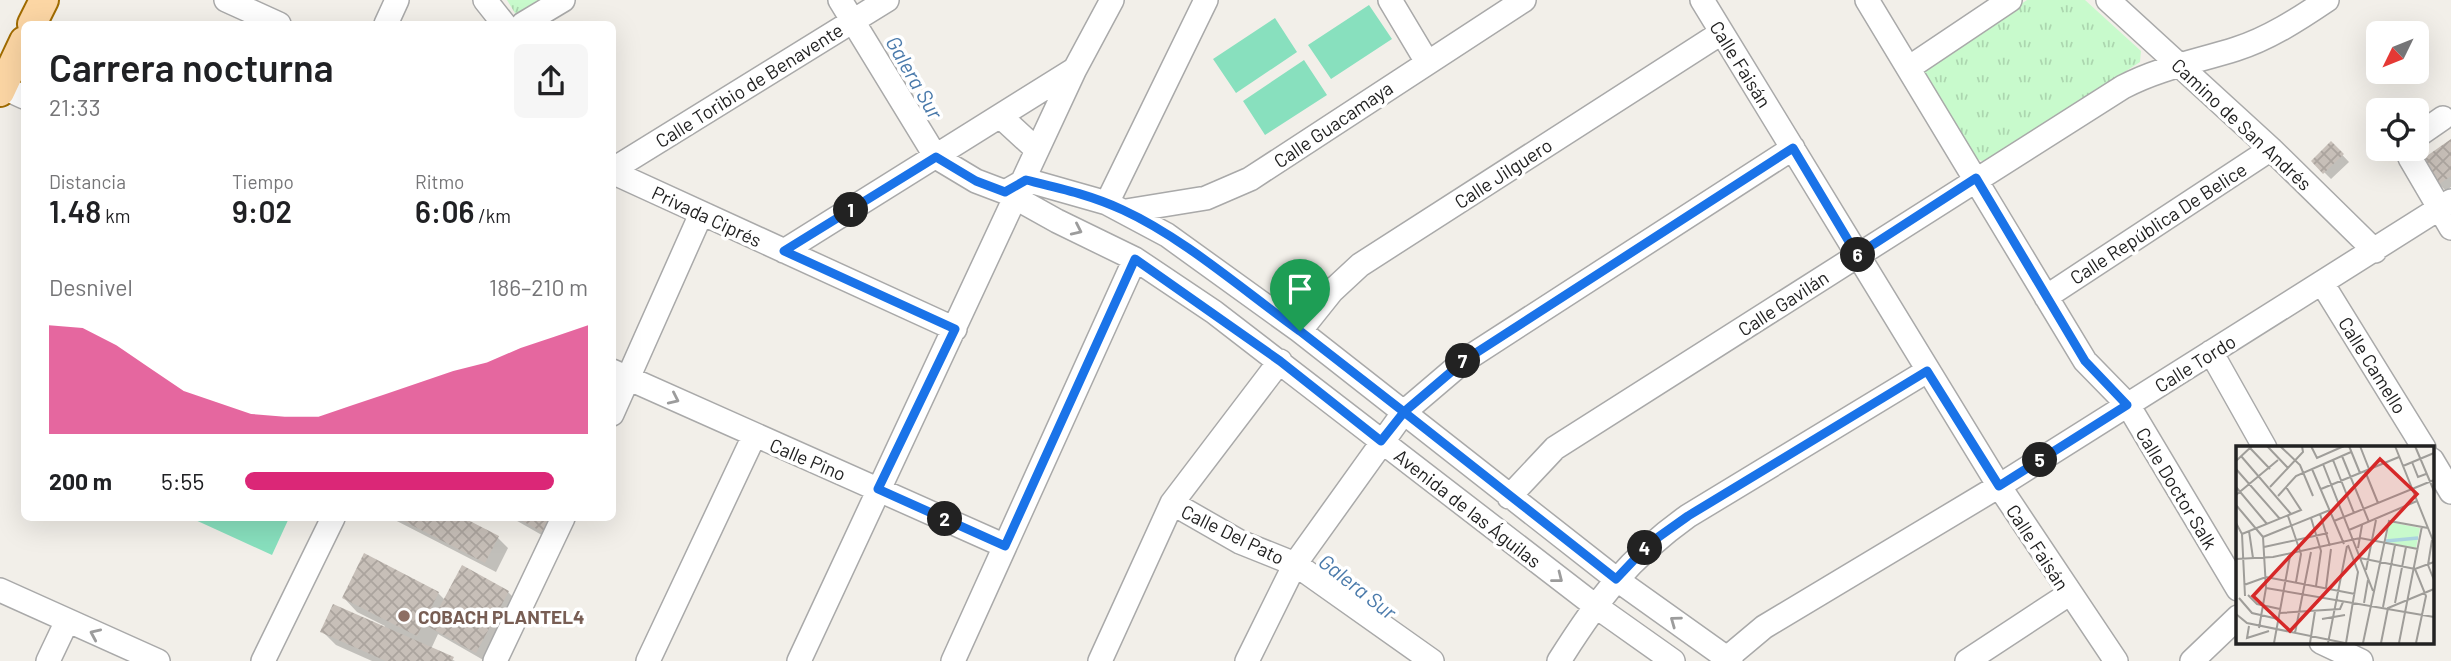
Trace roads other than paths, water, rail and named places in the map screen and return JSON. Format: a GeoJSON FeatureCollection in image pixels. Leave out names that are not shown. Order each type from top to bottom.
{"type":"FeatureCollection","features":[{"type":"Feature","properties":{"kind":"main road"},"geometry":{"type":"LineString","coordinates":[[34,21],[44,0]]}},
{"type":"Feature","properties":{"kind":"main road"},"geometry":{"type":"LineString","coordinates":[[7,91],[21,50]]}},
{"type":"Feature","properties":{"kind":"street"},"geometry":{"type":"LineString","coordinates":[[227,0],[272,21]]}},
{"type":"Feature","properties":{"kind":"street"},"geometry":{"type":"LineString","coordinates":[[387,21],[397,0]]}},
{"type":"Feature","properties":{"kind":"street"},"geometry":{"type":"LineString","coordinates":[[485,0],[501,21]]}},
{"type":"Feature","properties":{"kind":"street"},"geometry":{"type":"LineString","coordinates":[[528,21],[563,0]]}},
{"type":"Feature","properties":{"kind":"street"},"geometry":{"type":"LineString","coordinates":[[840,0],[936,157],[976,181],[1016,190]]}},
{"type":"Feature","properties":{"kind":"street","name":"Calle Toribio de Benavente"},"geometry":{"type":"LineString","coordinates":[[616,168],[887,0]]}},
{"type":"Feature","properties":{"kind":"street"},"geometry":{"type":"LineString","coordinates":[[799,661],[955,329],[1016,190],[1112,0]]}},
{"type":"Feature","properties":{"kind":"street"},"geometry":{"type":"LineString","coordinates":[[1117,207],[1206,0]]}},
{"type":"Feature","properties":{"kind":"street"},"geometry":{"type":"LineString","coordinates":[[1390,0],[1427,62]]}},
{"type":"Feature","properties":{"kind":"street","name":"Calle Guacamaya"},"geometry":{"type":"LineString","coordinates":[[1117,207],[1206,198],[1250,180],[1524,0]]}},
{"type":"Feature","properties":{"kind":"street","name":"Calle Faisán"},"geometry":{"type":"LineString","coordinates":[[1702,0],[1999,486],[2116,661]]}},
{"type":"Feature","properties":{"kind":"street","name":"Calle Doctor Salk"},"geometry":{"type":"LineString","coordinates":[[1867,0],[1910,67],[2085,361],[2127,405],[2236,586]]}},
{"type":"Feature","properties":{"kind":"street"},"geometry":{"type":"LineString","coordinates":[[1910,67],[2010,0]]}},
{"type":"Feature","properties":{"kind":"street","name":"Camino de San Andrés"},"geometry":{"type":"LineString","coordinates":[[2108,0],[2271,149],[2375,251]]}},
{"type":"Feature","properties":{"kind":"street","name":"Calle Gavilán"},"geometry":{"type":"LineString","coordinates":[[1509,497],[1555,448],[2123,86],[2180,64],[2239,48],[2274,32],[2326,0]]}},
{"type":"Feature","properties":{"kind":"street","name":"Calle Jilguero"},"geometry":{"type":"LineString","coordinates":[[1300,331],[1332,291],[1360,265],[1721,33]]}},
{"type":"Feature","properties":{"kind":"street"},"geometry":{"type":"LineString","coordinates":[[784,251],[1075,69]]}},
{"type":"Feature","properties":{"kind":"street"},"geometry":{"type":"LineString","coordinates":[[1000,116],[1037,150]]}},
{"type":"Feature","properties":{"kind":"street"},"geometry":{"type":"LineString","coordinates":[[2429,128],[2443,118]]}},
{"type":"Feature","properties":{"kind":"street"},"geometry":{"type":"LineString","coordinates":[[1247,661],[1295,564],[1404,412],[1465,360],[1793,148]]}},
{"type":"Feature","properties":{"kind":"street","name":"Calle República De Belice"},"geometry":{"type":"LineString","coordinates":[[2046,298],[2271,149]]}},
{"type":"Feature","properties":{"kind":"street"},"geometry":{"type":"LineString","coordinates":[[2412,161],[2447,213]]}},
{"type":"Feature","properties":{"kind":"street","name":"Privada Ciprés"},"geometry":{"type":"LineString","coordinates":[[616,173],[955,329]]}},
{"type":"Feature","properties":{"kind":"street","name":"Avenida de las Águilas"},"geometry":{"type":"LineString","coordinates":[[1016,190],[1117,207],[1167,235],[1300,331],[1509,497],[1616,579],[1729,660]]}},
{"type":"Feature","properties":{"kind":"street","name":"Avenida de las Águilas"},"geometry":{"type":"LineString","coordinates":[[1016,190],[1135,259],[1280,361],[1594,605],[1673,661]]}},
{"type":"Feature","properties":{"kind":"street","name":"Calle Tordo"},"geometry":{"type":"LineString","coordinates":[[1729,660],[1764,627],[1999,486],[2322,283],[2447,213]]}},
{"type":"Feature","properties":{"kind":"street"},"geometry":{"type":"LineString","coordinates":[[616,397],[621,375],[701,214]]}},
{"type":"Feature","properties":{"kind":"street"},"geometry":{"type":"LineString","coordinates":[[953,661],[1135,259]]}},
{"type":"Feature","properties":{"kind":"street","name":"Calle Camello"},"geometry":{"type":"LineString","coordinates":[[2322,283],[2423,446]]}},
{"type":"Feature","properties":{"kind":"street"},"geometry":{"type":"LineString","coordinates":[[2211,352],[2264,446]]}},
{"type":"Feature","properties":{"kind":"street"},"geometry":{"type":"LineString","coordinates":[[1100,661],[1171,503],[1280,361]]}},
{"type":"Feature","properties":{"kind":"street"},"geometry":{"type":"LineString","coordinates":[[1559,661],[1594,605],[1650,543],[1688,516],[1927,371]]}},
{"type":"Feature","properties":{"kind":"street","name":"Calle Pino"},"geometry":{"type":"LineString","coordinates":[[621,375],[1005,546]]}},
{"type":"Feature","properties":{"kind":"street"},"geometry":{"type":"LineString","coordinates":[[648,661],[754,436]]}},
{"type":"Feature","properties":{"kind":"street"},"geometry":{"type":"LineString","coordinates":[[2434,464],[2445,485]]}},
{"type":"Feature","properties":{"kind":"street","name":"Calle Del Pato"},"geometry":{"type":"LineString","coordinates":[[1171,503],[1240,542],[1295,564],[1404,652],[1432,661]]}},
{"type":"Feature","properties":{"kind":"street"},"geometry":{"type":"LineString","coordinates":[[263,661],[332,521]]}},
{"type":"Feature","properties":{"kind":"street"},"geometry":{"type":"LineString","coordinates":[[495,661],[562,521]]}},
{"type":"Feature","properties":{"kind":"street"},"geometry":{"type":"LineString","coordinates":[[0,590],[158,661]]}},
{"type":"Feature","properties":{"kind":"street"},"geometry":{"type":"LineString","coordinates":[[1967,661],[2069,594]]}},
{"type":"Feature","properties":{"kind":"street"},"geometry":{"type":"LineString","coordinates":[[2192,661],[2236,619]]}},
{"type":"Feature","properties":{"kind":"street"},"geometry":{"type":"LineString","coordinates":[[48,661],[67,621]]}},
{"type":"Feature","properties":{"kind":"street"},"geometry":{"type":"LineString","coordinates":[[2324,644],[2361,661]]}},
{"type":"Feature","properties":{"kind":"place","name":"COBACH PLANTEL4"},"geometry":{"type":"Point","coordinates":[404,616]}},
{"type":"Feature","properties":{"kind":"water label","name":"Galera Sur"},"geometry":{"type":"Point","coordinates":[915,77]}},
{"type":"Feature","properties":{"kind":"water label","name":"Galera Sur"},"geometry":{"type":"Point","coordinates":[1358,586]}}]}
